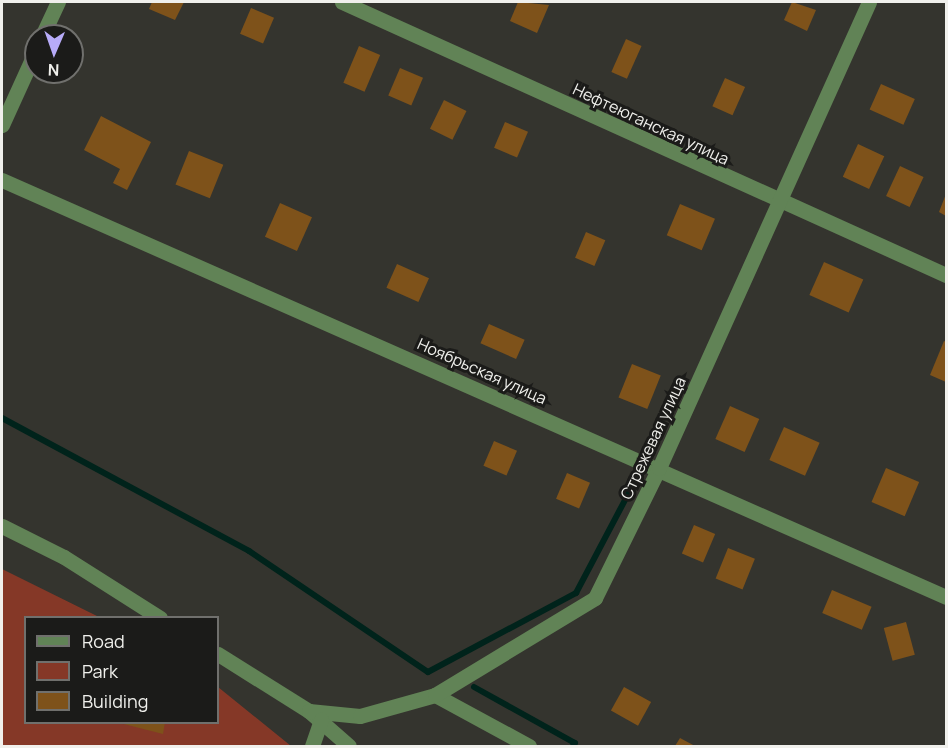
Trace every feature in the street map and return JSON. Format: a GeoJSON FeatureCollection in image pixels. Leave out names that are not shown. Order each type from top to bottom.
{"type":"FeatureCollection","features":[{"type":"Feature","properties":{"kind":"street"},"geometry":{"type":"LineString","coordinates":[[48,24],[58,2]]}},
{"type":"Feature","properties":{"kind":"street","name":"Нефтеюганская улица"},"geometry":{"type":"LineString","coordinates":[[342,2],[780,203],[946,275]]}},
{"type":"Feature","properties":{"kind":"street","name":"Стрежевая улица"},"geometry":{"type":"LineString","coordinates":[[315,716],[360,716],[435,695],[596,598],[659,468],[869,2]]}},
{"type":"Feature","properties":{"kind":"street"},"geometry":{"type":"LineString","coordinates":[[2,125],[24,76]]}},
{"type":"Feature","properties":{"kind":"street","name":"Ноябрьская улица"},"geometry":{"type":"LineString","coordinates":[[2,180],[659,468],[946,597]]}},
{"type":"Feature","properties":{"kind":"street"},"geometry":{"type":"LineString","coordinates":[[2,526],[64,557],[157,616]]}},
{"type":"Feature","properties":{"kind":"street"},"geometry":{"type":"LineString","coordinates":[[219,655],[315,716],[349,747]]}},
{"type":"Feature","properties":{"kind":"street"},"geometry":{"type":"LineString","coordinates":[[435,695],[529,747]]}},
{"type":"Feature","properties":{"kind":"street"},"geometry":{"type":"LineString","coordinates":[[312,747],[315,716]]}},
{"type":"Feature","properties":{"kind":"green space"},"geometry":{"type":"Polygon","coordinates":[[[2,569],[97,616],[24,616],[24,724],[219,724],[219,688],[291,746],[2,746],[2,569]]]}},
{"type":"Feature","properties":{"kind":"building"},"geometry":{"type":"Polygon","coordinates":[[[152,2],[184,2],[175,20],[149,9],[152,2]]]}},
{"type":"Feature","properties":{"kind":"building"},"geometry":{"type":"Polygon","coordinates":[[[518,2],[549,5],[537,33],[510,21],[518,2]]]}},
{"type":"Feature","properties":{"kind":"building"},"geometry":{"type":"Polygon","coordinates":[[[792,2],[816,10],[807,31],[784,20],[792,2]]]}},
{"type":"Feature","properties":{"kind":"building"},"geometry":{"type":"Polygon","coordinates":[[[251,8],[274,18],[263,44],[240,34],[251,8]]]}},
{"type":"Feature","properties":{"kind":"building"},"geometry":{"type":"Polygon","coordinates":[[[626,39],[642,46],[627,79],[611,72],[626,39]]]}},
{"type":"Feature","properties":{"kind":"building"},"geometry":{"type":"Polygon","coordinates":[[[359,46],[380,55],[365,92],[343,83],[359,46]]]}},
{"type":"Feature","properties":{"kind":"building"},"geometry":{"type":"Polygon","coordinates":[[[400,68],[423,78],[411,105],[388,96],[400,68]]]}},
{"type":"Feature","properties":{"kind":"building"},"geometry":{"type":"Polygon","coordinates":[[[725,78],[745,87],[732,115],[712,106],[725,78]]]}},
{"type":"Feature","properties":{"kind":"building"},"geometry":{"type":"Polygon","coordinates":[[[881,84],[915,99],[903,125],[870,110],[881,84]]]}},
{"type":"Feature","properties":{"kind":"building"},"geometry":{"type":"Polygon","coordinates":[[[444,100],[466,111],[452,140],[430,129],[444,100]]]}},
{"type":"Feature","properties":{"kind":"building"},"geometry":{"type":"Polygon","coordinates":[[[101,116],[151,142],[127,190],[113,183],[120,169],[84,150],[101,116]]]}},
{"type":"Feature","properties":{"kind":"building"},"geometry":{"type":"Polygon","coordinates":[[[505,122],[528,132],[517,158],[494,148],[505,122]]]}},
{"type":"Feature","properties":{"kind":"building"},"geometry":{"type":"Polygon","coordinates":[[[858,144],[884,156],[869,189],[843,177],[858,144]]]}},
{"type":"Feature","properties":{"kind":"building"},"geometry":{"type":"Polygon","coordinates":[[[189,151],[223,165],[210,198],[176,184],[189,151]]]}},
{"type":"Feature","properties":{"kind":"building"},"geometry":{"type":"Polygon","coordinates":[[[900,166],[924,177],[910,207],[886,196],[900,166]]]}},
{"type":"Feature","properties":{"kind":"building"},"geometry":{"type":"Polygon","coordinates":[[[946,194],[946,216],[939,212],[946,194]]]}},
{"type":"Feature","properties":{"kind":"building"},"geometry":{"type":"Polygon","coordinates":[[[280,203],[312,217],[297,251],[265,237],[280,203]]]}},
{"type":"Feature","properties":{"kind":"building"},"geometry":{"type":"Polygon","coordinates":[[[680,204],[715,219],[702,250],[667,235],[680,204]]]}},
{"type":"Feature","properties":{"kind":"building"},"geometry":{"type":"Polygon","coordinates":[[[586,232],[605,240],[594,266],[575,258],[586,232]]]}},
{"type":"Feature","properties":{"kind":"building"},"geometry":{"type":"Polygon","coordinates":[[[824,262],[863,279],[849,312],[809,295],[824,262]]]}},
{"type":"Feature","properties":{"kind":"building"},"geometry":{"type":"Polygon","coordinates":[[[397,264],[429,278],[418,302],[386,288],[397,264]]]}},
{"type":"Feature","properties":{"kind":"building"},"geometry":{"type":"Polygon","coordinates":[[[489,324],[525,340],[516,359],[480,343],[489,324]]]}},
{"type":"Feature","properties":{"kind":"building"},"geometry":{"type":"Polygon","coordinates":[[[944,341],[946,342],[946,382],[930,375],[944,341]]]}},
{"type":"Feature","properties":{"kind":"building"},"geometry":{"type":"Polygon","coordinates":[[[632,364],[661,376],[647,409],[619,397],[632,364]]]}},
{"type":"Feature","properties":{"kind":"building"},"geometry":{"type":"Polygon","coordinates":[[[730,406],[759,419],[745,452],[715,439],[730,406]]]}},
{"type":"Feature","properties":{"kind":"building"},"geometry":{"type":"Polygon","coordinates":[[[784,427],[820,443],[805,476],[769,460],[784,427]]]}},
{"type":"Feature","properties":{"kind":"building"},"geometry":{"type":"Polygon","coordinates":[[[494,441],[517,451],[506,476],[483,466],[494,441]]]}},
{"type":"Feature","properties":{"kind":"building"},"geometry":{"type":"Polygon","coordinates":[[[886,468],[919,482],[905,516],[872,502],[886,468]]]}},
{"type":"Feature","properties":{"kind":"building"},"geometry":{"type":"Polygon","coordinates":[[[567,473],[590,483],[579,509],[556,499],[567,473]]]}},
{"type":"Feature","properties":{"kind":"building"},"geometry":{"type":"Polygon","coordinates":[[[694,525],[715,534],[703,563],[682,554],[694,525]]]}},
{"type":"Feature","properties":{"kind":"building"},"geometry":{"type":"Polygon","coordinates":[[[728,548],[755,559],[743,589],[716,579],[728,548]]]}},
{"type":"Feature","properties":{"kind":"building"},"geometry":{"type":"Polygon","coordinates":[[[832,590],[872,607],[862,630],[822,613],[832,590]]]}},
{"type":"Feature","properties":{"kind":"building"},"geometry":{"type":"Polygon","coordinates":[[[906,622],[915,655],[893,661],[884,628],[906,622]]]}},
{"type":"Feature","properties":{"kind":"building"},"geometry":{"type":"Polygon","coordinates":[[[624,687],[651,702],[638,726],[611,711],[624,687]]]}},
{"type":"Feature","properties":{"kind":"building"},"geometry":{"type":"Polygon","coordinates":[[[124,724],[165,724],[163,734],[124,724]]]}},
{"type":"Feature","properties":{"kind":"building"},"geometry":{"type":"Polygon","coordinates":[[[680,738],[695,746],[675,746],[680,738]]]}},
{"type":"Feature","properties":{"kind":"waterway"},"geometry":{"type":"LineString","coordinates":[[2,418],[249,551],[428,672],[576,593],[634,483]]}},
{"type":"Feature","properties":{"kind":"waterway"},"geometry":{"type":"LineString","coordinates":[[474,687],[575,743],[573,746]]}}]}
